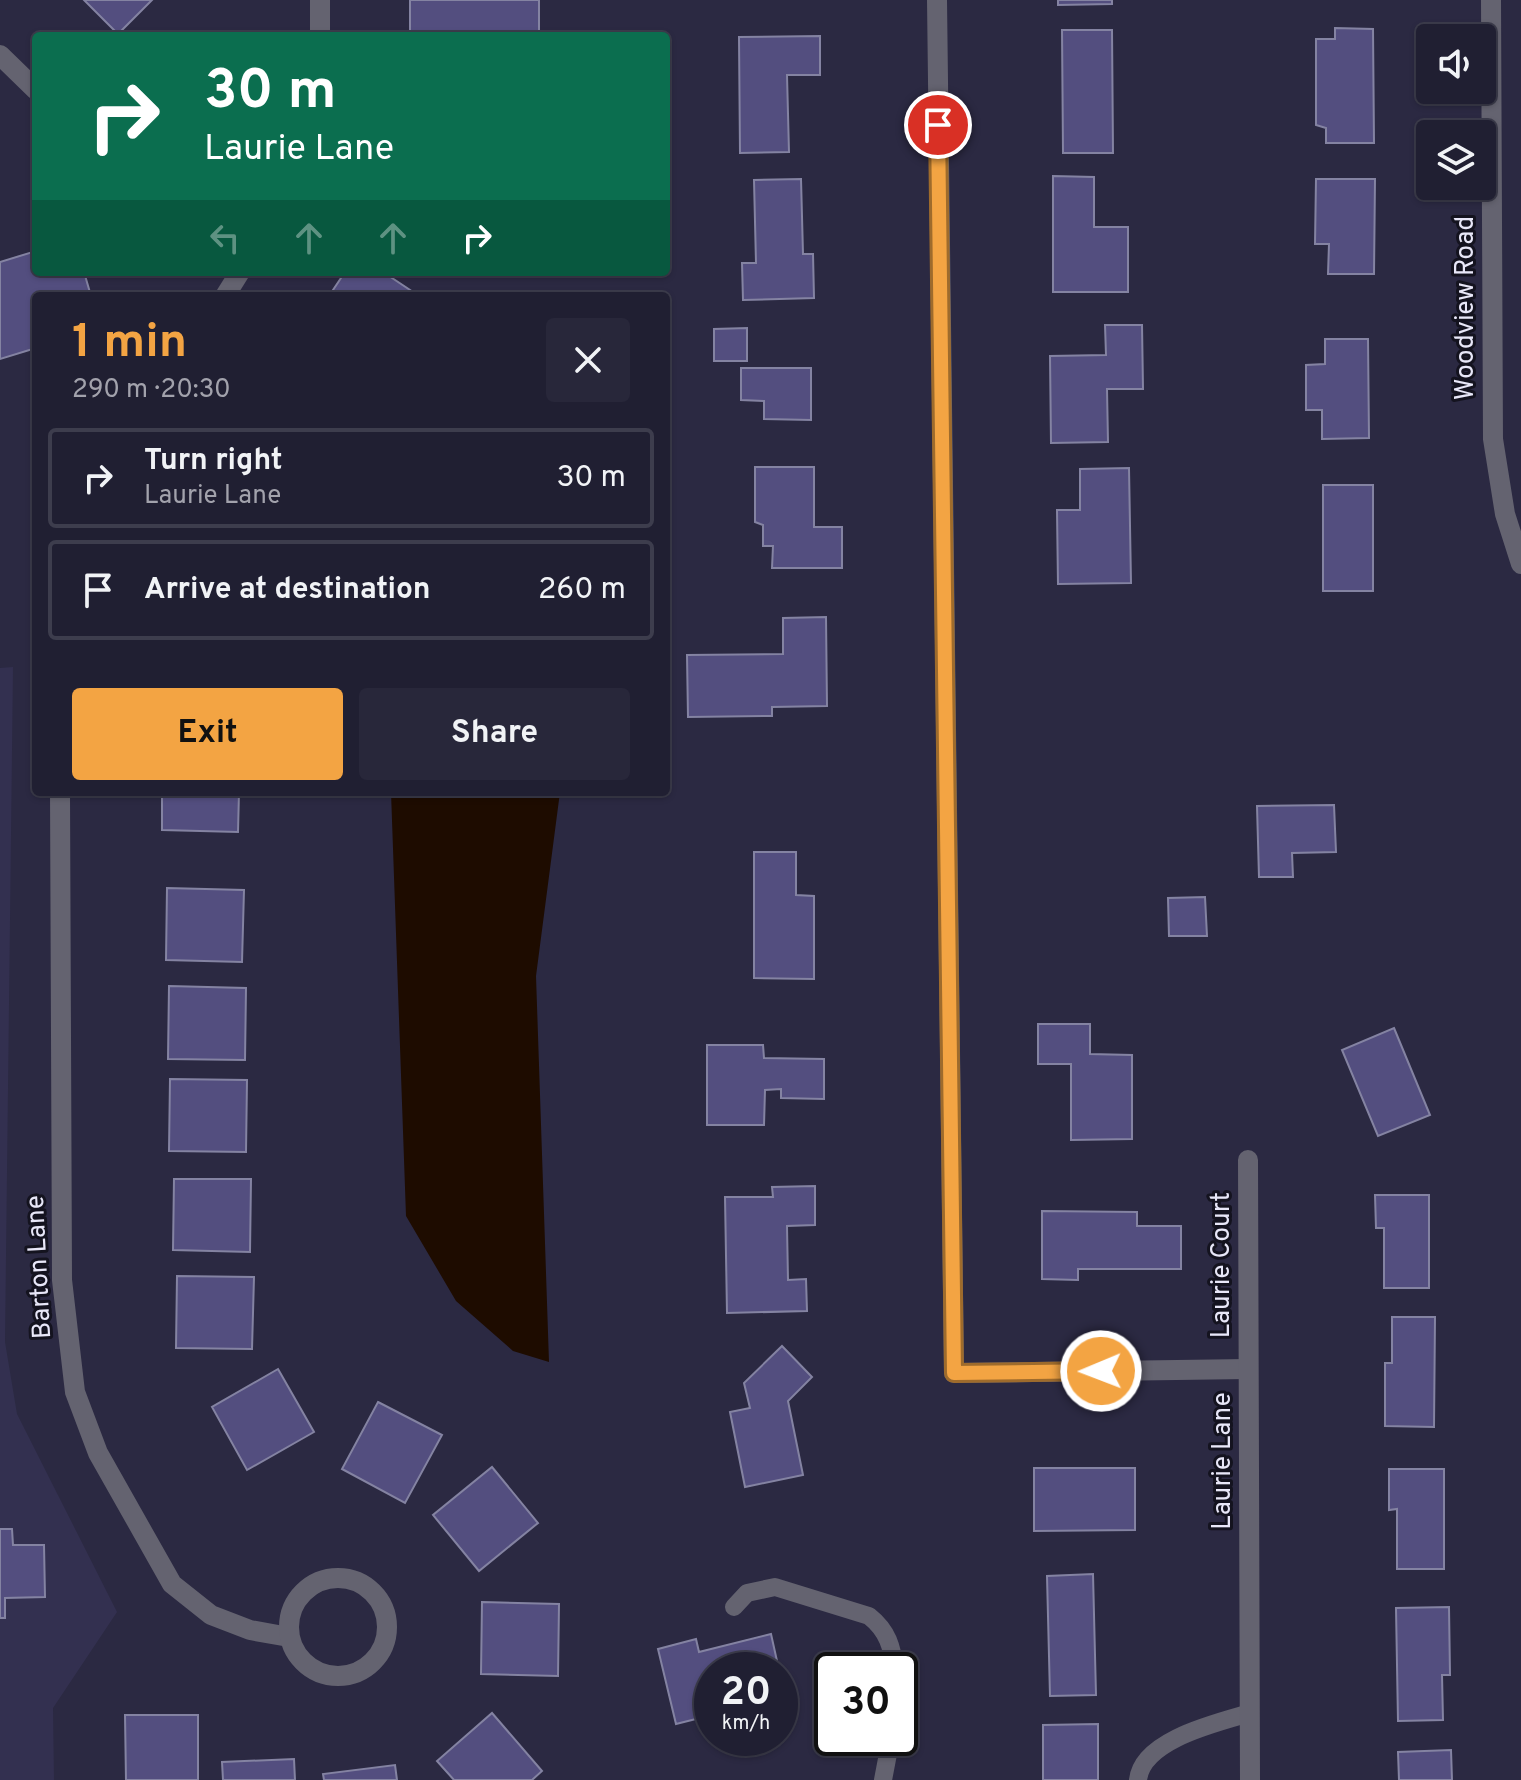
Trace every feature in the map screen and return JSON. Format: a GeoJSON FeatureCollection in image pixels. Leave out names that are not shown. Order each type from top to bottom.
{"type":"FeatureCollection","features":[{"type":"Feature","properties":{"kind":"street"},"geometry":{"type":"LineString","coordinates":[[320,0],[320,32]]}},
{"type":"Feature","properties":{"kind":"street","name":"Laurie Lane"},"geometry":{"type":"LineString","coordinates":[[937,0],[954,1373],[1248,1369],[1250,1780]]}},
{"type":"Feature","properties":{"kind":"street","name":"Woodview Road"},"geometry":{"type":"LineString","coordinates":[[1491,0],[1493,439],[1505,514],[1521,564]]}},
{"type":"Feature","properties":{"kind":"street"},"geometry":{"type":"LineString","coordinates":[[0,55],[32,86]]}},
{"type":"Feature","properties":{"kind":"street","name":"Barton Lane"},"geometry":{"type":"LineString","coordinates":[[60,796],[62,1280],[75,1392],[98,1453],[172,1584],[211,1615],[250,1630],[289,1637]]}},
{"type":"Feature","properties":{"kind":"street","name":"Laurie Court"},"geometry":{"type":"LineString","coordinates":[[1248,1160],[1248,1369]]}},
{"type":"Feature","properties":{"kind":"street"},"geometry":{"type":"LineString","coordinates":[[334,1578],[358,1583],[378,1597],[388,1628],[385,1644],[377,1658],[365,1669],[334,1677],[310,1669],[300,1660],[289,1637],[288,1620],[294,1604],[304,1591],[318,1582],[334,1578]]}},
{"type":"Feature","properties":{"kind":"lane"},"geometry":{"type":"LineString","coordinates":[[734,1607],[747,1593],[775,1587],[869,1616],[881,1626],[893,1652]]}},
{"type":"Feature","properties":{"kind":"lane"},"geometry":{"type":"LineString","coordinates":[[1138,1780],[1139,1768],[1150,1754],[1196,1730],[1250,1713]]}},
{"type":"Feature","properties":{"kind":"lane"},"geometry":{"type":"LineString","coordinates":[[883,1780],[888,1756]]}},
{"type":"Feature","properties":{"kind":"shaded area"},"geometry":{"type":"Polygon","coordinates":[[[13,667],[5,1342],[17,1414],[117,1612],[53,1708],[54,1780],[0,1780],[0,668],[13,667]]]}},
{"type":"Feature","properties":{"kind":"shaded area"},"geometry":{"type":"Polygon","coordinates":[[[391,796],[559,796],[536,976],[549,1362],[513,1351],[456,1301],[406,1216],[391,796]]]}},
{"type":"Feature","properties":{"kind":"building"},"geometry":{"type":"Polygon","coordinates":[[[84,0],[152,0],[120,32],[116,32],[84,0]]]}},
{"type":"Feature","properties":{"kind":"building"},"geometry":{"type":"Polygon","coordinates":[[[410,0],[539,0],[539,32],[410,32],[410,0]]]}},
{"type":"Feature","properties":{"kind":"building"},"geometry":{"type":"Polygon","coordinates":[[[1058,0],[1112,0],[1112,4],[1058,5],[1058,0]]]}},
{"type":"Feature","properties":{"kind":"building"},"geometry":{"type":"Polygon","coordinates":[[[1335,28],[1373,29],[1374,143],[1326,143],[1326,128],[1316,125],[1316,39],[1335,39],[1335,28]]]}},
{"type":"Feature","properties":{"kind":"building"},"geometry":{"type":"Polygon","coordinates":[[[1062,30],[1112,30],[1113,153],[1063,153],[1062,30]]]}},
{"type":"Feature","properties":{"kind":"building"},"geometry":{"type":"Polygon","coordinates":[[[820,36],[820,75],[787,75],[789,152],[740,153],[739,37],[820,36]]]}},
{"type":"Feature","properties":{"kind":"building"},"geometry":{"type":"Polygon","coordinates":[[[1053,176],[1094,177],[1094,227],[1128,227],[1128,292],[1053,292],[1053,176]]]}},
{"type":"Feature","properties":{"kind":"building"},"geometry":{"type":"Polygon","coordinates":[[[801,179],[803,254],[813,254],[814,298],[743,300],[742,263],[756,263],[754,180],[801,179]]]}},
{"type":"Feature","properties":{"kind":"building"},"geometry":{"type":"Polygon","coordinates":[[[1316,179],[1375,179],[1374,274],[1328,274],[1329,244],[1315,244],[1316,179]]]}},
{"type":"Feature","properties":{"kind":"building"},"geometry":{"type":"Polygon","coordinates":[[[32,252],[32,276],[85,276],[90,292],[32,292],[32,349],[0,359],[0,262],[32,252]]]}},
{"type":"Feature","properties":{"kind":"building"},"geometry":{"type":"Polygon","coordinates":[[[342,276],[389,276],[413,292],[332,292],[342,276]]]}},
{"type":"Feature","properties":{"kind":"building"},"geometry":{"type":"Polygon","coordinates":[[[1105,325],[1142,325],[1143,389],[1107,389],[1108,442],[1051,443],[1050,356],[1106,355],[1105,325]]]}},
{"type":"Feature","properties":{"kind":"building"},"geometry":{"type":"Polygon","coordinates":[[[747,328],[747,361],[714,361],[714,329],[747,328]]]}},
{"type":"Feature","properties":{"kind":"building"},"geometry":{"type":"Polygon","coordinates":[[[1325,339],[1368,339],[1369,438],[1322,439],[1322,410],[1306,410],[1306,365],[1325,364],[1325,339]]]}},
{"type":"Feature","properties":{"kind":"building"},"geometry":{"type":"Polygon","coordinates":[[[741,368],[811,368],[811,420],[764,419],[764,401],[741,400],[741,368]]]}},
{"type":"Feature","properties":{"kind":"building"},"geometry":{"type":"Polygon","coordinates":[[[755,467],[814,467],[814,527],[842,527],[842,568],[772,568],[773,546],[763,546],[763,525],[755,522],[755,467]]]}},
{"type":"Feature","properties":{"kind":"building"},"geometry":{"type":"Polygon","coordinates":[[[1129,468],[1131,583],[1058,584],[1057,510],[1080,510],[1080,469],[1129,468]]]}},
{"type":"Feature","properties":{"kind":"building"},"geometry":{"type":"Polygon","coordinates":[[[1323,485],[1373,485],[1373,591],[1323,591],[1323,485]]]}},
{"type":"Feature","properties":{"kind":"building"},"geometry":{"type":"Polygon","coordinates":[[[826,617],[827,706],[772,707],[772,716],[688,717],[687,655],[783,654],[783,618],[826,617]]]}},
{"type":"Feature","properties":{"kind":"building"},"geometry":{"type":"Polygon","coordinates":[[[162,796],[239,796],[238,832],[162,830],[162,796]]]}},
{"type":"Feature","properties":{"kind":"building"},"geometry":{"type":"Polygon","coordinates":[[[1334,805],[1336,852],[1292,853],[1293,877],[1259,877],[1257,806],[1334,805]]]}},
{"type":"Feature","properties":{"kind":"building"},"geometry":{"type":"Polygon","coordinates":[[[754,852],[796,852],[796,895],[814,896],[814,979],[754,978],[754,852]]]}},
{"type":"Feature","properties":{"kind":"building"},"geometry":{"type":"Polygon","coordinates":[[[167,888],[244,890],[242,962],[166,960],[167,888]]]}},
{"type":"Feature","properties":{"kind":"building"},"geometry":{"type":"Polygon","coordinates":[[[1205,897],[1207,936],[1169,936],[1168,898],[1205,897]]]}},
{"type":"Feature","properties":{"kind":"building"},"geometry":{"type":"Polygon","coordinates":[[[169,986],[246,988],[245,1060],[168,1059],[169,986]]]}},
{"type":"Feature","properties":{"kind":"building"},"geometry":{"type":"Polygon","coordinates":[[[1038,1024],[1090,1024],[1090,1054],[1132,1055],[1132,1139],[1071,1140],[1071,1064],[1038,1064],[1038,1024]]]}},
{"type":"Feature","properties":{"kind":"building"},"geometry":{"type":"Polygon","coordinates":[[[1394,1028],[1430,1115],[1378,1136],[1342,1050],[1394,1028]]]}},
{"type":"Feature","properties":{"kind":"building"},"geometry":{"type":"Polygon","coordinates":[[[707,1045],[763,1045],[764,1058],[824,1059],[824,1099],[781,1098],[781,1089],[765,1090],[764,1125],[707,1125],[707,1045]]]}},
{"type":"Feature","properties":{"kind":"building"},"geometry":{"type":"Polygon","coordinates":[[[170,1079],[247,1080],[246,1152],[169,1151],[170,1079]]]}},
{"type":"Feature","properties":{"kind":"building"},"geometry":{"type":"Polygon","coordinates":[[[174,1179],[251,1179],[250,1252],[173,1250],[174,1179]]]}},
{"type":"Feature","properties":{"kind":"building"},"geometry":{"type":"Polygon","coordinates":[[[815,1186],[815,1225],[787,1226],[788,1280],[806,1279],[807,1311],[727,1313],[725,1197],[773,1197],[772,1187],[815,1186]]]}},
{"type":"Feature","properties":{"kind":"building"},"geometry":{"type":"Polygon","coordinates":[[[1375,1195],[1429,1195],[1429,1288],[1384,1288],[1384,1228],[1376,1228],[1375,1195]]]}},
{"type":"Feature","properties":{"kind":"building"},"geometry":{"type":"Polygon","coordinates":[[[1042,1211],[1137,1212],[1137,1226],[1181,1226],[1181,1269],[1078,1269],[1078,1280],[1042,1279],[1042,1211]]]}},
{"type":"Feature","properties":{"kind":"building"},"geometry":{"type":"Polygon","coordinates":[[[177,1276],[254,1277],[252,1349],[176,1348],[177,1276]]]}},
{"type":"Feature","properties":{"kind":"building"},"geometry":{"type":"Polygon","coordinates":[[[1392,1317],[1435,1317],[1434,1427],[1385,1426],[1385,1363],[1392,1363],[1392,1317]]]}},
{"type":"Feature","properties":{"kind":"building"},"geometry":{"type":"Polygon","coordinates":[[[782,1346],[812,1377],[788,1401],[803,1475],[745,1487],[730,1412],[750,1408],[744,1383],[782,1346]]]}},
{"type":"Feature","properties":{"kind":"building"},"geometry":{"type":"Polygon","coordinates":[[[278,1369],[314,1432],[247,1470],[212,1407],[278,1369]]]}},
{"type":"Feature","properties":{"kind":"building"},"geometry":{"type":"Polygon","coordinates":[[[378,1402],[442,1435],[405,1503],[342,1469],[378,1402]]]}},
{"type":"Feature","properties":{"kind":"building"},"geometry":{"type":"Polygon","coordinates":[[[492,1467],[538,1523],[479,1571],[433,1515],[492,1467]]]}},
{"type":"Feature","properties":{"kind":"building"},"geometry":{"type":"Polygon","coordinates":[[[1034,1468],[1135,1468],[1135,1530],[1034,1531],[1034,1468]]]}},
{"type":"Feature","properties":{"kind":"building"},"geometry":{"type":"Polygon","coordinates":[[[1389,1469],[1444,1469],[1444,1569],[1397,1569],[1397,1509],[1389,1510],[1389,1469]]]}},
{"type":"Feature","properties":{"kind":"building"},"geometry":{"type":"Polygon","coordinates":[[[0,1529],[12,1529],[13,1545],[44,1545],[45,1597],[5,1598],[5,1618],[0,1618],[0,1529]]]}},
{"type":"Feature","properties":{"kind":"building"},"geometry":{"type":"Polygon","coordinates":[[[1093,1574],[1096,1695],[1050,1696],[1047,1576],[1093,1574]]]}},
{"type":"Feature","properties":{"kind":"building"},"geometry":{"type":"Polygon","coordinates":[[[482,1602],[559,1604],[558,1676],[481,1674],[482,1602]]]}},
{"type":"Feature","properties":{"kind":"building"},"geometry":{"type":"Polygon","coordinates":[[[1449,1607],[1450,1675],[1442,1675],[1443,1720],[1398,1721],[1396,1608],[1449,1607]]]}},
{"type":"Feature","properties":{"kind":"building"},"geometry":{"type":"Polygon","coordinates":[[[771,1634],[775,1652],[699,1652],[771,1634]]]}},
{"type":"Feature","properties":{"kind":"building"},"geometry":{"type":"Polygon","coordinates":[[[696,1639],[699,1652],[694,1652],[694,1720],[676,1724],[658,1649],[696,1639]]]}},
{"type":"Feature","properties":{"kind":"building"},"geometry":{"type":"Polygon","coordinates":[[[492,1713],[542,1771],[532,1780],[454,1780],[437,1761],[492,1713]]]}},
{"type":"Feature","properties":{"kind":"building"},"geometry":{"type":"Polygon","coordinates":[[[125,1715],[198,1715],[198,1780],[126,1780],[125,1715]]]}},
{"type":"Feature","properties":{"kind":"building"},"geometry":{"type":"Polygon","coordinates":[[[1098,1724],[1098,1780],[1043,1780],[1043,1725],[1098,1724]]]}},
{"type":"Feature","properties":{"kind":"building"},"geometry":{"type":"Polygon","coordinates":[[[1451,1750],[1452,1780],[1399,1780],[1398,1752],[1451,1750]]]}},
{"type":"Feature","properties":{"kind":"building"},"geometry":{"type":"Polygon","coordinates":[[[294,1759],[295,1780],[223,1780],[222,1762],[294,1759]]]}},
{"type":"Feature","properties":{"kind":"building"},"geometry":{"type":"Polygon","coordinates":[[[395,1765],[397,1780],[324,1780],[323,1774],[395,1765]]]}},
{"type":"Feature","properties":{"kind":"route"},"geometry":{"type":"LineString","coordinates":[[938,125],[954,1373],[1101,1371]]}}]}
